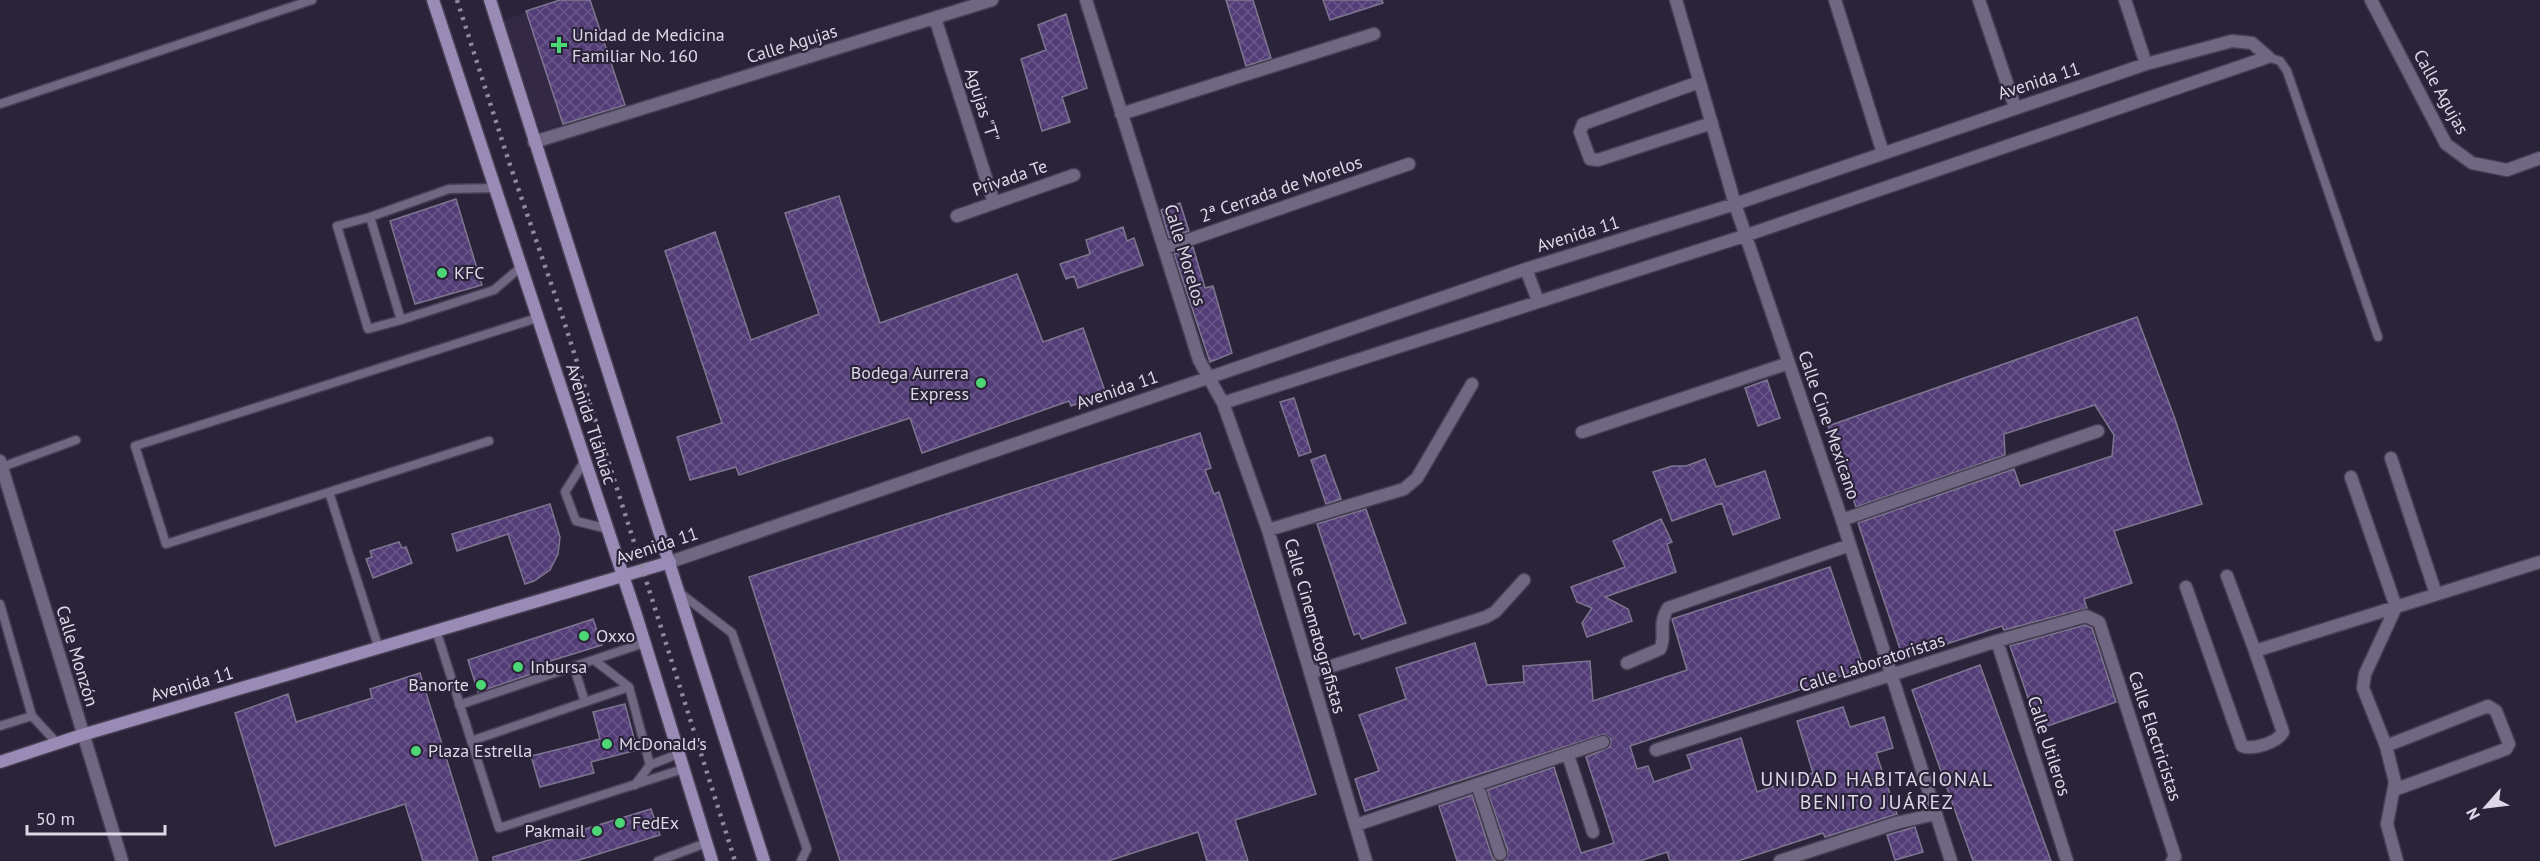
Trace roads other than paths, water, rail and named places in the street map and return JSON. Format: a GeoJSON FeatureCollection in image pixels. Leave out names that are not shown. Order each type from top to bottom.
{"type":"FeatureCollection","features":[{"type":"Feature","properties":{"kind":"main road","name":"Avenida Tláhuac"},"geometry":{"type":"LineString","coordinates":[[433,0],[608,529],[712,861]]}},
{"type":"Feature","properties":{"kind":"main road","name":"Avenida Tláhuac"},"geometry":{"type":"LineString","coordinates":[[490,0],[764,861]]}},
{"type":"Feature","properties":{"kind":"main road","name":"Avenida 11"},"geometry":{"type":"LineString","coordinates":[[0,762],[82,735],[437,633],[670,562]]}},
{"type":"Feature","properties":{"kind":"street","name":"Calle Agujas"},"geometry":{"type":"LineString","coordinates":[[534,142],[992,0]]}},
{"type":"Feature","properties":{"kind":"street","name":"Calle Morelos"},"geometry":{"type":"LineString","coordinates":[[1086,0],[1199,360],[1223,403]]}},
{"type":"Feature","properties":{"kind":"street","name":"Calle Cine Mexicano"},"geometry":{"type":"LineString","coordinates":[[1676,0],[1735,204],[1893,675],[1948,860]]}},
{"type":"Feature","properties":{"kind":"street"},"geometry":{"type":"LineString","coordinates":[[1835,0],[1884,153]]}},
{"type":"Feature","properties":{"kind":"street"},"geometry":{"type":"LineString","coordinates":[[1979,0],[2015,107]]}},
{"type":"Feature","properties":{"kind":"street"},"geometry":{"type":"LineString","coordinates":[[2125,0],[2145,64]]}},
{"type":"Feature","properties":{"kind":"street","name":"Calle Agujas"},"geometry":{"type":"LineString","coordinates":[[2371,0],[2446,144],[2472,163],[2507,170],[2540,159]]}},
{"type":"Feature","properties":{"kind":"street","name":"Agujas \"T\""},"geometry":{"type":"LineString","coordinates":[[935,18],[994,202]]}},
{"type":"Feature","properties":{"kind":"street"},"geometry":{"type":"LineString","coordinates":[[1121,114],[1374,34]]}},
{"type":"Feature","properties":{"kind":"street","name":"Avenida 11"},"geometry":{"type":"LineString","coordinates":[[670,562],[1526,269],[1735,204],[2145,64],[2232,41],[2252,43],[2268,57]]}},
{"type":"Feature","properties":{"kind":"street"},"geometry":{"type":"LineString","coordinates":[[1223,403],[1747,235],[2268,57]]}},
{"type":"Feature","properties":{"kind":"street"},"geometry":{"type":"LineString","coordinates":[[1699,82],[1583,124],[1580,132],[1590,159],[1598,160],[1712,123]]}},
{"type":"Feature","properties":{"kind":"street","name":"2ª Cerrada de Morelos"},"geometry":{"type":"LineString","coordinates":[[1165,248],[1409,164]]}},
{"type":"Feature","properties":{"kind":"street","name":"Privada Te"},"geometry":{"type":"LineString","coordinates":[[957,216],[1074,175]]}},
{"type":"Feature","properties":{"kind":"street"},"geometry":{"type":"LineString","coordinates":[[1526,269],[1538,301]]}},
{"type":"Feature","properties":{"kind":"street"},"geometry":{"type":"LineString","coordinates":[[1582,432],[1789,363]]}},
{"type":"Feature","properties":{"kind":"street"},"geometry":{"type":"LineString","coordinates":[[1268,530],[1404,489],[1417,478],[1472,384]]}},
{"type":"Feature","properties":{"kind":"street","name":"Calle Cinematografistas"},"geometry":{"type":"LineString","coordinates":[[1223,403],[1268,530],[1366,861]]}},
{"type":"Feature","properties":{"kind":"street"},"geometry":{"type":"LineString","coordinates":[[1842,520],[2098,431]]}},
{"type":"Feature","properties":{"kind":"street"},"geometry":{"type":"LineString","coordinates":[[2391,458],[2436,594]]}},
{"type":"Feature","properties":{"kind":"street","name":"Calle Monzón"},"geometry":{"type":"LineString","coordinates":[[1,464],[122,861]]}},
{"type":"Feature","properties":{"kind":"street"},"geometry":{"type":"LineString","coordinates":[[2351,477],[2396,608],[2365,674],[2363,688],[2386,746],[2396,782],[2387,824],[2397,861]]}},
{"type":"Feature","properties":{"kind":"street"},"geometry":{"type":"LineString","coordinates":[[1627,663],[1660,650],[1663,645],[1661,618],[1668,609],[1850,545]]}},
{"type":"Feature","properties":{"kind":"street"},"geometry":{"type":"LineString","coordinates":[[2255,651],[2540,562]]}},
{"type":"Feature","properties":{"kind":"street"},"geometry":{"type":"LineString","coordinates":[[2186,587],[2242,746],[2248,748],[2271,742],[2280,737],[2283,732],[2227,576]]}},
{"type":"Feature","properties":{"kind":"street"},"geometry":{"type":"LineString","coordinates":[[1310,673],[1486,617],[1495,612],[1524,580]]}},
{"type":"Feature","properties":{"kind":"street","name":"Calle Laboratoristas"},"geometry":{"type":"LineString","coordinates":[[1656,750],[1998,641],[2086,616],[2099,622]]}},
{"type":"Feature","properties":{"kind":"street","name":"Calle Electricistas"},"geometry":{"type":"LineString","coordinates":[[2099,622],[2175,857],[2172,861]]}},
{"type":"Feature","properties":{"kind":"street","name":"Calle Utileros"},"geometry":{"type":"LineString","coordinates":[[1998,641],[2067,861]]}},
{"type":"Feature","properties":{"kind":"street"},"geometry":{"type":"LineString","coordinates":[[2386,746],[2488,706],[2496,711],[2509,744],[2506,749],[2394,790]]}},
{"type":"Feature","properties":{"kind":"street"},"geometry":{"type":"LineString","coordinates":[[1356,825],[1603,742]]}},
{"type":"Feature","properties":{"kind":"street"},"geometry":{"type":"LineString","coordinates":[[1568,755],[1593,832]]}},
{"type":"Feature","properties":{"kind":"street"},"geometry":{"type":"LineString","coordinates":[[1478,784],[1500,854]]}},
{"type":"Feature","properties":{"kind":"street"},"geometry":{"type":"LineString","coordinates":[[1780,861],[1896,823],[1936,814]]}},
{"type":"Feature","properties":{"kind":"lane"},"geometry":{"type":"LineString","coordinates":[[0,104],[312,0]]}},
{"type":"Feature","properties":{"kind":"lane"},"geometry":{"type":"LineString","coordinates":[[2268,57],[2280,61],[2287,70],[2378,337]]}},
{"type":"Feature","properties":{"kind":"lane"},"geometry":{"type":"LineString","coordinates":[[494,188],[449,189],[370,217],[337,226],[368,329],[494,290],[521,267]]}},
{"type":"Feature","properties":{"kind":"lane"},"geometry":{"type":"LineString","coordinates":[[370,217],[401,320]]}},
{"type":"Feature","properties":{"kind":"lane"},"geometry":{"type":"LineString","coordinates":[[489,441],[166,544],[135,446],[537,318]]}},
{"type":"Feature","properties":{"kind":"lane"},"geometry":{"type":"LineString","coordinates":[[1,464],[76,440]]}},
{"type":"Feature","properties":{"kind":"lane"},"geometry":{"type":"LineString","coordinates":[[584,462],[565,492],[576,521],[608,529]]}},
{"type":"Feature","properties":{"kind":"lane"},"geometry":{"type":"LineString","coordinates":[[329,492],[379,649]]}},
{"type":"Feature","properties":{"kind":"lane"},"geometry":{"type":"LineString","coordinates":[[680,593],[732,633],[807,849],[801,861]]}},
{"type":"Feature","properties":{"kind":"lane"},"geometry":{"type":"LineString","coordinates":[[0,604],[32,716],[57,743]]}},
{"type":"Feature","properties":{"kind":"lane"},"geometry":{"type":"LineString","coordinates":[[437,633],[499,828],[683,769]]}},
{"type":"Feature","properties":{"kind":"lane"},"geometry":{"type":"LineString","coordinates":[[459,705],[644,643]]}},
{"type":"Feature","properties":{"kind":"lane"},"geometry":{"type":"LineString","coordinates":[[594,660],[629,687],[650,765]]}},
{"type":"Feature","properties":{"kind":"lane"},"geometry":{"type":"LineString","coordinates":[[574,667],[585,702]]}},
{"type":"Feature","properties":{"kind":"lane"},"geometry":{"type":"LineString","coordinates":[[471,741],[629,687]]}},
{"type":"Feature","properties":{"kind":"lane"},"geometry":{"type":"LineString","coordinates":[[0,726],[32,716]]}},
{"type":"Feature","properties":{"kind":"lane"},"geometry":{"type":"LineString","coordinates":[[635,785],[650,765],[678,754]]}},
{"type":"Feature","properties":{"kind":"lane"},"geometry":{"type":"LineString","coordinates":[[658,861],[670,859],[706,843]]}},
{"type":"Feature","properties":{"kind":"railway"},"geometry":{"type":"LineString","coordinates":[[457,0],[509,162],[562,315],[735,861]]}},
{"type":"Feature","properties":{"kind":"place","name":"Unidad de Medicina Familiar No. 160"},"geometry":{"type":"Point","coordinates":[559,45]}},
{"type":"Feature","properties":{"kind":"place","name":"KFC"},"geometry":{"type":"Point","coordinates":[442,273]}},
{"type":"Feature","properties":{"kind":"place","name":"Bodega Aurrera Express"},"geometry":{"type":"Point","coordinates":[981,383]}},
{"type":"Feature","properties":{"kind":"place","name":"Oxxo"},"geometry":{"type":"Point","coordinates":[584,636]}},
{"type":"Feature","properties":{"kind":"place","name":"Inbursa"},"geometry":{"type":"Point","coordinates":[518,667]}},
{"type":"Feature","properties":{"kind":"place","name":"Banorte"},"geometry":{"type":"Point","coordinates":[481,685]}},
{"type":"Feature","properties":{"kind":"place","name":"McDonald's"},"geometry":{"type":"Point","coordinates":[607,744]}},
{"type":"Feature","properties":{"kind":"place","name":"Plaza Estrella"},"geometry":{"type":"Point","coordinates":[416,751]}},
{"type":"Feature","properties":{"kind":"place","name":"FedEx"},"geometry":{"type":"Point","coordinates":[620,823]}},
{"type":"Feature","properties":{"kind":"place","name":"Pakmail"},"geometry":{"type":"Point","coordinates":[597,831]}},
{"type":"Feature","properties":{"kind":"district","name":"UNIDAD HABITACIONAL BENITO JUÁREZ"},"geometry":{"type":"Point","coordinates":[1877,790]}}]}
